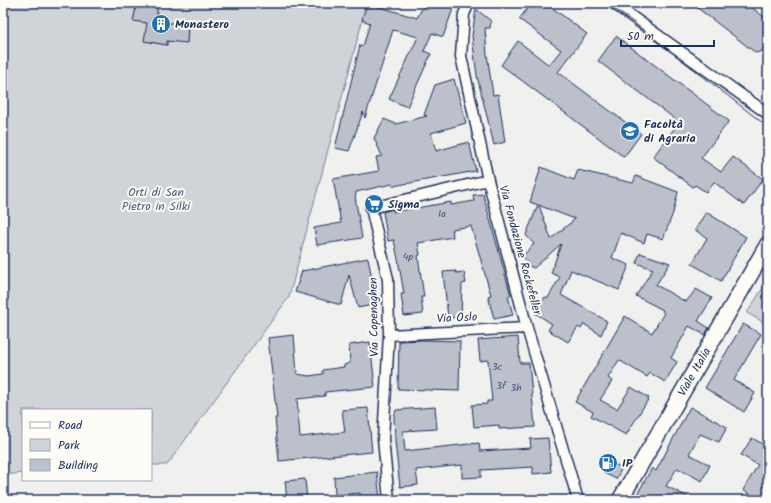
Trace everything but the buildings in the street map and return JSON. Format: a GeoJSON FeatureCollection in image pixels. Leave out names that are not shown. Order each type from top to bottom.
{"type":"FeatureCollection","features":[{"type":"Feature","properties":{"kind":"street","name":"Via Fondazione Rockefeller"},"geometry":{"type":"LineString","coordinates":[[469,3],[464,14],[461,56],[488,180],[527,328],[578,500]]}},
{"type":"Feature","properties":{"kind":"street"},"geometry":{"type":"LineString","coordinates":[[613,3],[768,114]]}},
{"type":"Feature","properties":{"kind":"street","name":"Via Copenaghen"},"geometry":{"type":"LineString","coordinates":[[389,500],[383,439],[389,335],[388,279],[370,208],[488,180]]}},
{"type":"Feature","properties":{"kind":"street","name":"Viale Italia"},"geometry":{"type":"LineString","coordinates":[[620,500],[768,244]]}},
{"type":"Feature","properties":{"kind":"street","name":"Via Oslo"},"geometry":{"type":"LineString","coordinates":[[389,335],[527,328]]}},
{"type":"Feature","properties":{"kind":"green space","name":"Orti di San Pietro in Silki"},"geometry":{"type":"Polygon","coordinates":[[[3,3],[117,3],[136,5],[134,21],[147,23],[145,41],[167,45],[167,41],[187,42],[188,25],[156,22],[158,3],[367,3],[289,297],[167,465],[152,465],[152,409],[22,409],[22,473],[3,475],[3,3]]]}},
{"type":"Feature","properties":{"kind":"green space"},"geometry":{"type":"Polygon","coordinates":[[[768,280],[768,325],[747,313],[768,280]]]}},
{"type":"Feature","properties":{"kind":"tram line"},"geometry":{"type":"LineString","coordinates":[[606,3],[633,22],[768,127]]}},
{"type":"Feature","properties":{"kind":"place","name":"Monastero"},"geometry":{"type":"Point","coordinates":[161,24]}},
{"type":"Feature","properties":{"kind":"place","name":"Facoltà di Agraria"},"geometry":{"type":"Point","coordinates":[630,131]}},
{"type":"Feature","properties":{"kind":"place","name":"Sigma"},"geometry":{"type":"Point","coordinates":[374,204]}},
{"type":"Feature","properties":{"kind":"place","name":"IP"},"geometry":{"type":"Point","coordinates":[608,463]}}]}
